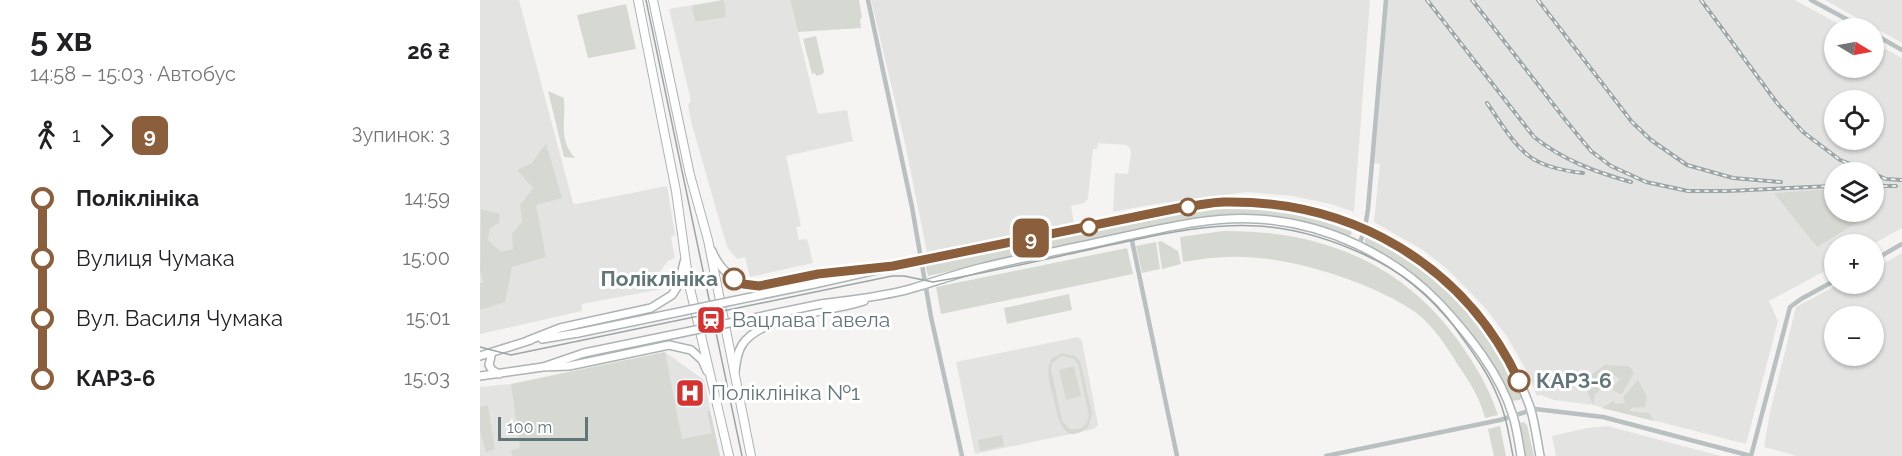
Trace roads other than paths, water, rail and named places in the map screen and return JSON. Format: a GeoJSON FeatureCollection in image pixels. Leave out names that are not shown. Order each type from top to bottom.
{"type":"FeatureCollection","features":[{"type":"Feature","properties":{"kind":"main road"},"geometry":{"type":"LineString","coordinates":[[638,0],[686,250],[689,284],[729,456]]}},
{"type":"Feature","properties":{"kind":"main road"},"geometry":{"type":"LineString","coordinates":[[653,0],[690,175],[714,257],[727,273],[743,284],[759,286],[818,274],[893,266]]}},
{"type":"Feature","properties":{"kind":"main road"},"geometry":{"type":"LineString","coordinates":[[527,341],[578,333],[1183,207],[1222,202],[1291,206],[1365,228],[1405,249],[1433,269],[1457,291],[1495,339],[1513,369],[1530,409],[1540,456]]}},
{"type":"Feature","properties":{"kind":"main road"},"geometry":{"type":"LineString","coordinates":[[734,377],[738,353],[743,344],[761,327],[781,320],[845,307],[980,268],[1159,229],[1226,219],[1258,219],[1312,230],[1359,246],[1411,277],[1446,311],[1481,354],[1498,382],[1513,416],[1521,456]]}},
{"type":"Feature","properties":{"kind":"main road"},"geometry":{"type":"LineString","coordinates":[[708,240],[751,456]]}},
{"type":"Feature","properties":{"kind":"main road"},"geometry":{"type":"LineString","coordinates":[[480,356],[560,328],[651,308],[665,301],[679,284],[686,250]]}},
{"type":"Feature","properties":{"kind":"main road"},"geometry":{"type":"LineString","coordinates":[[543,367],[584,353],[821,304],[886,294]]}},
{"type":"Feature","properties":{"kind":"main road"},"geometry":{"type":"LineString","coordinates":[[480,376],[543,367],[569,366],[660,346],[676,345],[691,350],[702,360],[711,384]]}},
{"type":"Feature","properties":{"kind":"main road"},"geometry":{"type":"LineString","coordinates":[[492,352],[489,367],[501,374]]}},
{"type":"Feature","properties":{"kind":"street"},"geometry":{"type":"LineString","coordinates":[[867,0],[963,456]]}},
{"type":"Feature","properties":{"kind":"street"},"geometry":{"type":"LineString","coordinates":[[1359,246],[1365,228],[1386,0]]}},
{"type":"Feature","properties":{"kind":"street"},"geometry":{"type":"LineString","coordinates":[[1811,0],[1844,18]]}},
{"type":"Feature","properties":{"kind":"street"},"geometry":{"type":"LineString","coordinates":[[1884,40],[1902,50]]}},
{"type":"Feature","properties":{"kind":"street"},"geometry":{"type":"LineString","coordinates":[[1131,236],[1177,456]]}},
{"type":"Feature","properties":{"kind":"street"},"geometry":{"type":"LineString","coordinates":[[1884,254],[1902,244]]}},
{"type":"Feature","properties":{"kind":"street"},"geometry":{"type":"LineString","coordinates":[[1326,456],[1513,416],[1530,409],[1603,417],[1751,456],[1790,307],[1824,286]]}},
{"type":"Feature","properties":{"kind":"tram line"},"geometry":{"type":"LineString","coordinates":[[646,0],[742,456]]}},
{"type":"Feature","properties":{"kind":"tram line"},"geometry":{"type":"LineString","coordinates":[[480,347],[511,355],[892,276],[933,282],[1186,230],[1222,226],[1272,227],[1312,235],[1351,249],[1401,275],[1424,293],[1445,314],[1488,377],[1503,410],[1513,456]]}},
{"type":"Feature","properties":{"kind":"railway"},"geometry":{"type":"LineString","coordinates":[[1427,0],[1534,137],[1580,164],[1631,182]]}},
{"type":"Feature","properties":{"kind":"railway"},"geometry":{"type":"LineString","coordinates":[[1472,0],[1591,151],[1611,166],[1646,182],[1688,191],[1824,186]]}},
{"type":"Feature","properties":{"kind":"railway"},"geometry":{"type":"LineString","coordinates":[[1538,0],[1632,122],[1651,140],[1687,165],[1733,178],[1781,182]]}},
{"type":"Feature","properties":{"kind":"railway"},"geometry":{"type":"LineString","coordinates":[[1701,0],[1777,103],[1803,132],[1845,162]]}},
{"type":"Feature","properties":{"kind":"railway"},"geometry":{"type":"LineString","coordinates":[[1487,103],[1511,138],[1529,156],[1548,166],[1583,173]]}},
{"type":"Feature","properties":{"kind":"railway"},"geometry":{"type":"LineString","coordinates":[[1884,178],[1902,180]]}},
{"type":"Feature","properties":{"kind":"railway"},"geometry":{"type":"LineString","coordinates":[[1884,186],[1896,186]]}},
{"type":"Feature","properties":{"kind":"place","name":"Поліклініка"},"geometry":{"type":"Point","coordinates":[734,279]}},
{"type":"Feature","properties":{"kind":"place","name":"Вацлава Гавела"},"geometry":{"type":"Point","coordinates":[711,320]}},
{"type":"Feature","properties":{"kind":"place","name":"КАРЗ-6"},"geometry":{"type":"Point","coordinates":[1519,381]}},
{"type":"Feature","properties":{"kind":"place","name":"Поліклініка №1"},"geometry":{"type":"Point","coordinates":[690,393]}}]}
